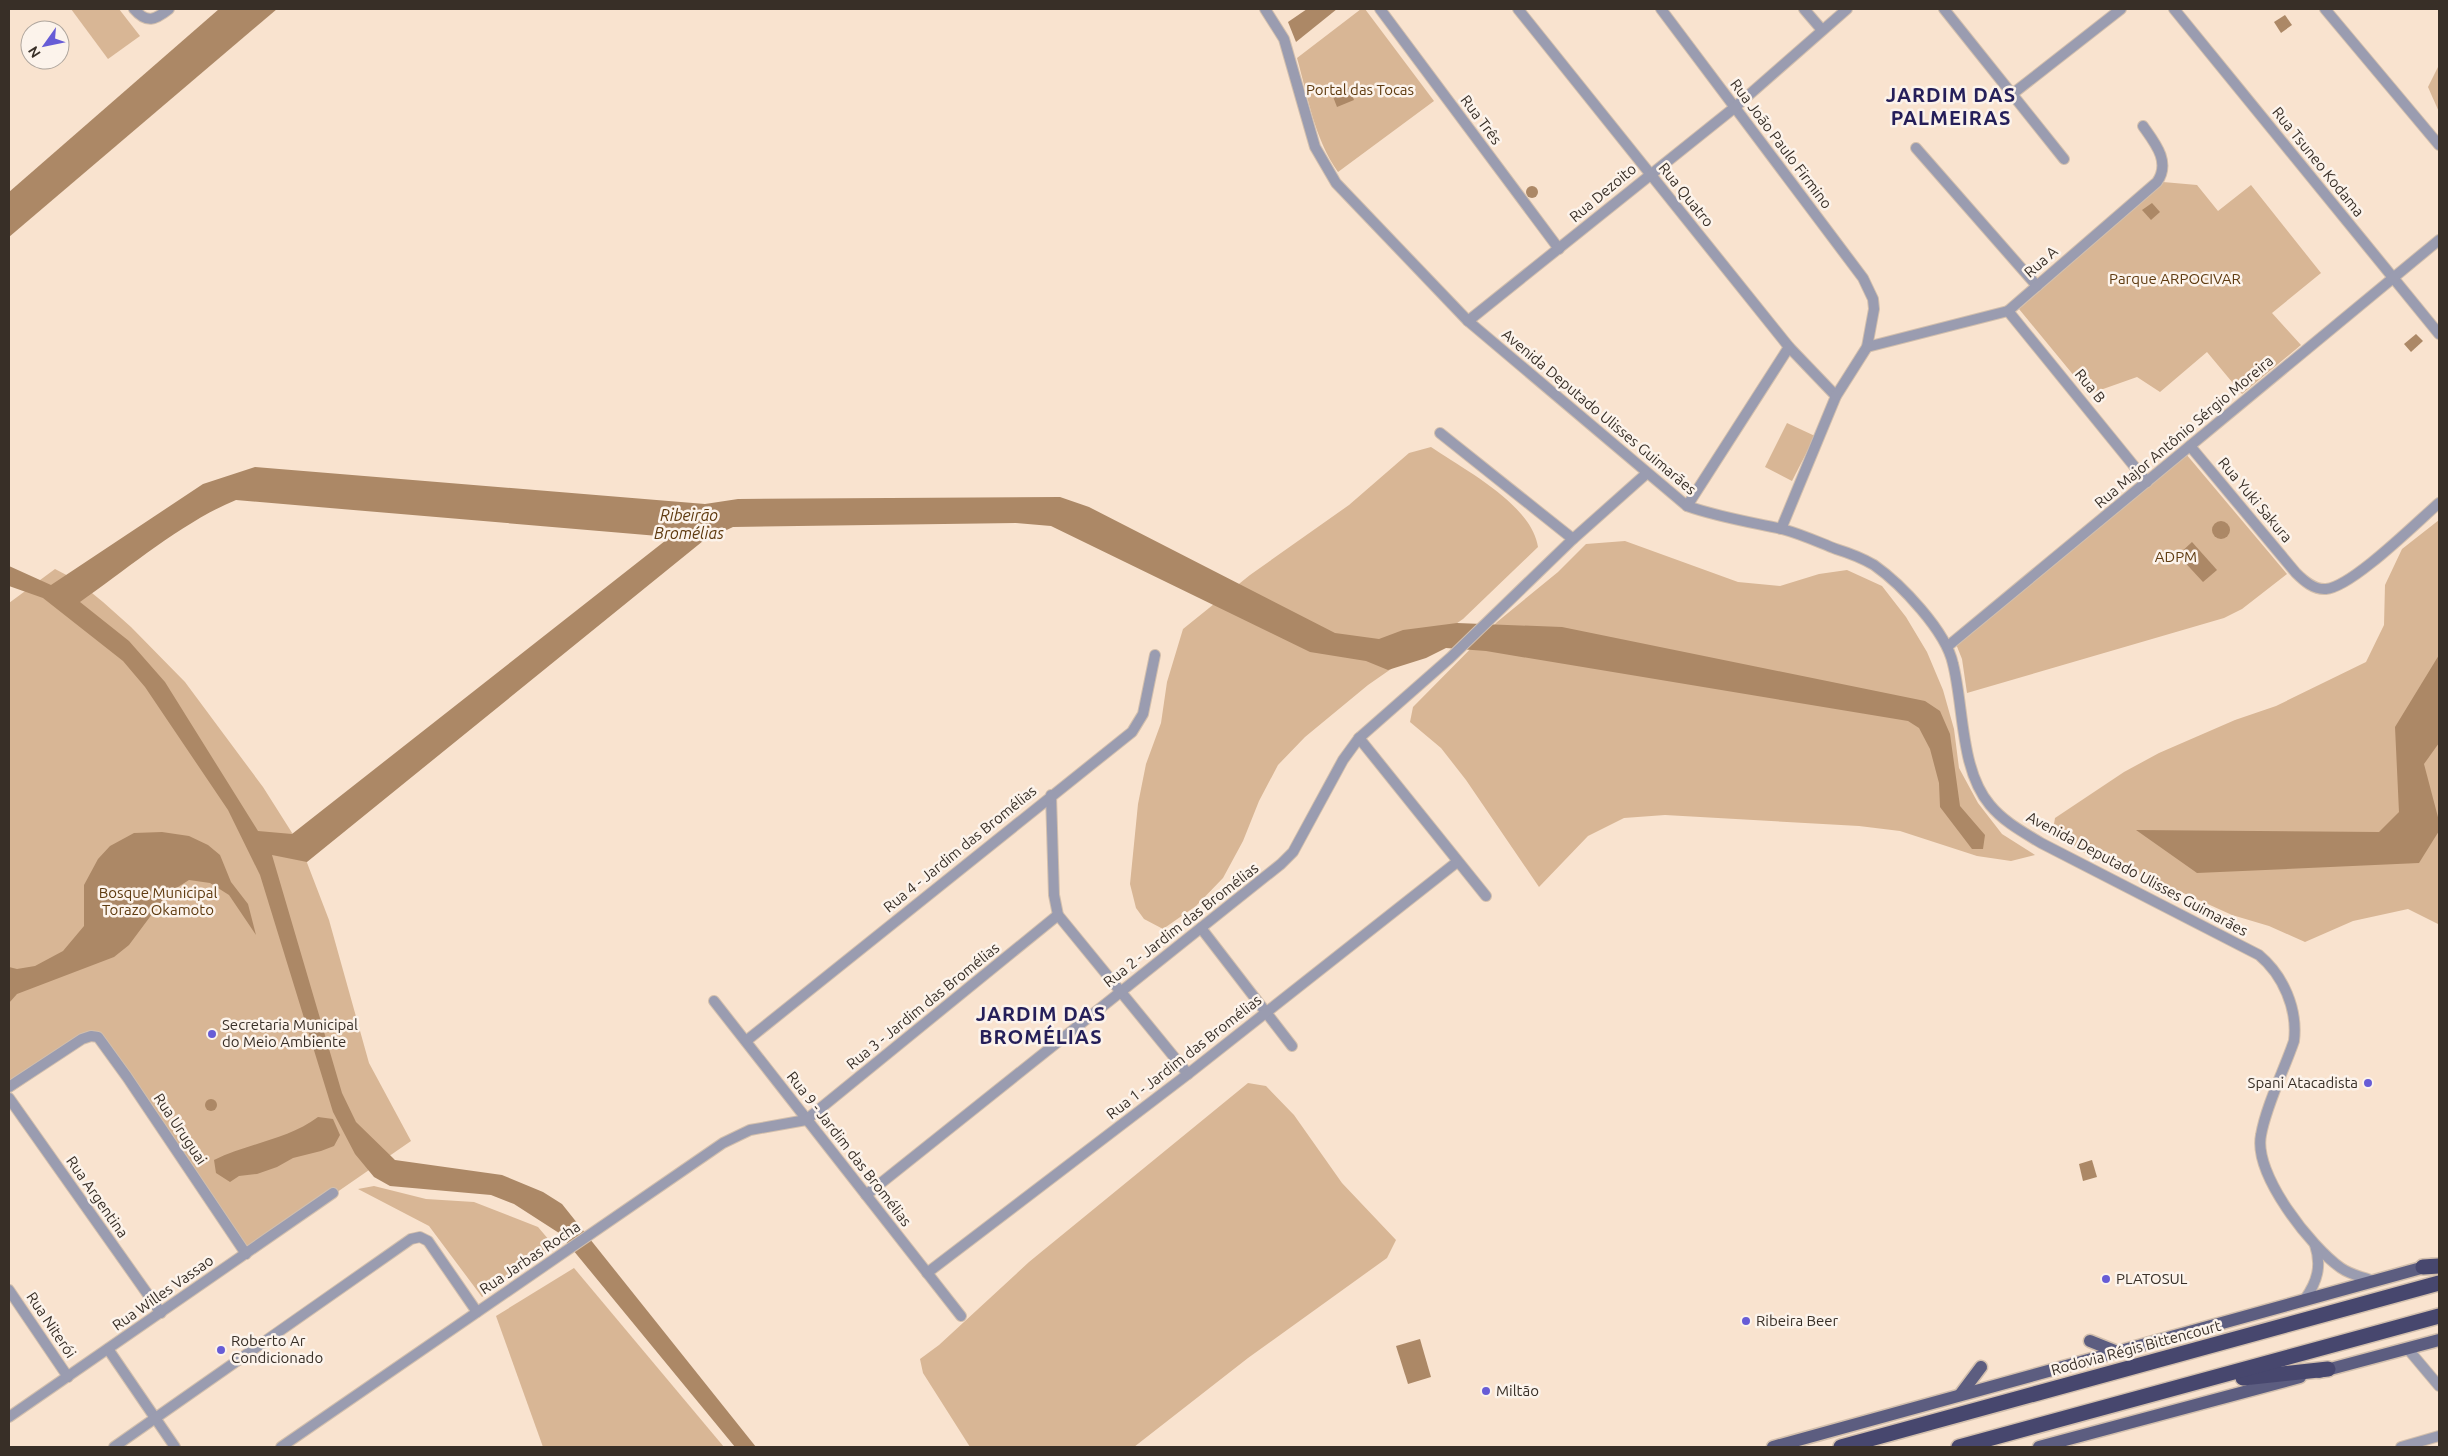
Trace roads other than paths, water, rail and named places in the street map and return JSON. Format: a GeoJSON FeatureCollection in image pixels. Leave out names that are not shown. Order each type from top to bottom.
{"type":"FeatureCollection","features":[{"type":"Feature","properties":{"kind":"highway"},"geometry":{"type":"LineString","coordinates":[[2423,1267],[2439,1265]]}},
{"type":"Feature","properties":{"kind":"highway","name":"Rodovia Régis Bittencourt"},"geometry":{"type":"LineString","coordinates":[[1841,1447],[2439,1283]]}},
{"type":"Feature","properties":{"kind":"highway"},"geometry":{"type":"LineString","coordinates":[[1959,1447],[2439,1316]]}},
{"type":"Feature","properties":{"kind":"highway"},"geometry":{"type":"LineString","coordinates":[[2160,1392],[2282,1373],[2328,1369]]}},
{"type":"Feature","properties":{"kind":"main road"},"geometry":{"type":"LineString","coordinates":[[1773,1447],[2423,1267]]}},
{"type":"Feature","properties":{"kind":"main road"},"geometry":{"type":"LineString","coordinates":[[2039,1447],[2439,1340]]}},
{"type":"Feature","properties":{"kind":"main road"},"geometry":{"type":"LineString","coordinates":[[2090,1341],[2115,1351]]}},
{"type":"Feature","properties":{"kind":"main road"},"geometry":{"type":"LineString","coordinates":[[1960,1395],[1981,1367]]}},
{"type":"Feature","properties":{"kind":"street"},"geometry":{"type":"LineString","coordinates":[[134,9],[144,19],[150,21],[158,18],[169,9]]}},
{"type":"Feature","properties":{"kind":"street","name":"Avenida Deputado Ulisses Guimarães"},"geometry":{"type":"LineString","coordinates":[[1265,9],[1284,38],[1315,147],[1336,183],[1468,321],[1646,474],[1687,506],[1713,514],[1781,529],[1876,566],[1915,604],[1948,646],[1953,662],[1971,765],[1978,786],[1990,805],[2014,827],[2041,843],[2259,954],[2276,973],[2292,1007],[2295,1031],[2294,1041],[2260,1136],[2260,1150],[2270,1181],[2299,1224],[2314,1242],[2343,1270],[2373,1281]]}},
{"type":"Feature","properties":{"kind":"street","name":"Rua Três"},"geometry":{"type":"LineString","coordinates":[[1380,9],[1558,249]]}},
{"type":"Feature","properties":{"kind":"street","name":"Rua Quatro"},"geometry":{"type":"LineString","coordinates":[[1518,9],[1789,347],[1836,396]]}},
{"type":"Feature","properties":{"kind":"street","name":"Rua João Paulo Firmino"},"geometry":{"type":"LineString","coordinates":[[1661,9],[1863,278],[1873,299],[1874,309],[1867,347]]}},
{"type":"Feature","properties":{"kind":"street"},"geometry":{"type":"LineString","coordinates":[[1804,9],[1822,30]]}},
{"type":"Feature","properties":{"kind":"street","name":"Rua Dezoito"},"geometry":{"type":"LineString","coordinates":[[1468,321],[1734,108],[1847,9]]}},
{"type":"Feature","properties":{"kind":"street"},"geometry":{"type":"LineString","coordinates":[[1944,9],[2064,159]]}},
{"type":"Feature","properties":{"kind":"street"},"geometry":{"type":"LineString","coordinates":[[2012,95],[2121,9]]}},
{"type":"Feature","properties":{"kind":"street","name":"Rua Tsuneo Kodama"},"geometry":{"type":"LineString","coordinates":[[2174,9],[2439,334]]}},
{"type":"Feature","properties":{"kind":"street"},"geometry":{"type":"LineString","coordinates":[[2325,9],[2439,145]]}},
{"type":"Feature","properties":{"kind":"street","name":"Rua A"},"geometry":{"type":"LineString","coordinates":[[1867,347],[2008,311],[2151,187],[2161,176],[2164,169],[2160,152],[2143,126]]}},
{"type":"Feature","properties":{"kind":"street"},"geometry":{"type":"LineString","coordinates":[[1916,148],[2037,286]]}},
{"type":"Feature","properties":{"kind":"street","name":"Rua Major Antônio Sérgio Moreira"},"geometry":{"type":"LineString","coordinates":[[1948,646],[2439,240]]}},
{"type":"Feature","properties":{"kind":"street","name":"Rua B"},"geometry":{"type":"LineString","coordinates":[[2008,311],[2147,482]]}},
{"type":"Feature","properties":{"kind":"street"},"geometry":{"type":"LineString","coordinates":[[1687,506],[1789,347]]}},
{"type":"Feature","properties":{"kind":"street"},"geometry":{"type":"LineString","coordinates":[[1781,529],[1836,396],[1867,347]]}},
{"type":"Feature","properties":{"kind":"street"},"geometry":{"type":"LineString","coordinates":[[1440,433],[1573,539]]}},
{"type":"Feature","properties":{"kind":"street","name":"Rua Yuki Sakura"},"geometry":{"type":"LineString","coordinates":[[2190,446],[2296,573],[2306,582],[2322,589],[2329,589],[2342,583],[2362,570],[2439,503]]}},
{"type":"Feature","properties":{"kind":"street","name":"Rua 2 - Jardim das Bromélias"},"geometry":{"type":"LineString","coordinates":[[866,1195],[1266,877],[1293,852],[1343,760],[1358,738],[1450,658],[1573,539],[1646,474]]}},
{"type":"Feature","properties":{"kind":"street","name":"Rua 4 - Jardim das Bromélias"},"geometry":{"type":"LineString","coordinates":[[746,1041],[1051,795],[1126,737],[1137,726],[1145,705],[1155,656]]}},
{"type":"Feature","properties":{"kind":"street"},"geometry":{"type":"LineString","coordinates":[[1358,738],[1486,896]]}},
{"type":"Feature","properties":{"kind":"street"},"geometry":{"type":"LineString","coordinates":[[1051,795],[1054,895],[1058,915],[1188,1074]]}},
{"type":"Feature","properties":{"kind":"street","name":"Rua 1 - Jardim das Bromélias"},"geometry":{"type":"LineString","coordinates":[[927,1273],[1188,1074],[1457,862]]}},
{"type":"Feature","properties":{"kind":"street","name":"Rua 3 - Jardim das Bromélias"},"geometry":{"type":"LineString","coordinates":[[806,1120],[1058,915]]}},
{"type":"Feature","properties":{"kind":"street"},"geometry":{"type":"LineString","coordinates":[[1201,928],[1292,1046]]}},
{"type":"Feature","properties":{"kind":"street","name":"Rua 9 - Jardim das Bromélias"},"geometry":{"type":"LineString","coordinates":[[714,1001],[961,1316]]}},
{"type":"Feature","properties":{"kind":"street","name":"Rua Uruguai"},"geometry":{"type":"LineString","coordinates":[[9,1087],[82,1039],[94,1036],[101,1041],[246,1254]]}},
{"type":"Feature","properties":{"kind":"street","name":"Rua Argentina"},"geometry":{"type":"LineString","coordinates":[[9,1098],[161,1313]]}},
{"type":"Feature","properties":{"kind":"street","name":"Rua Jarbas Rocha"},"geometry":{"type":"LineString","coordinates":[[282,1447],[732,1138],[758,1128],[806,1120]]}},
{"type":"Feature","properties":{"kind":"street","name":"Rua Willes Vassao"},"geometry":{"type":"LineString","coordinates":[[9,1417],[333,1192]]}},
{"type":"Feature","properties":{"kind":"street"},"geometry":{"type":"LineString","coordinates":[[114,1447],[405,1243],[420,1237],[428,1241],[477,1312]]}},
{"type":"Feature","properties":{"kind":"street","name":"Avenida Deputado Ulisses Guimarães"},"geometry":{"type":"LineString","coordinates":[[2306,1300],[2314,1288],[2319,1264],[2314,1242]]}},
{"type":"Feature","properties":{"kind":"street","name":"Rua Niterói"},"geometry":{"type":"LineString","coordinates":[[9,1290],[68,1377]]}},
{"type":"Feature","properties":{"kind":"street"},"geometry":{"type":"LineString","coordinates":[[2407,1348],[2439,1386]]}},
{"type":"Feature","properties":{"kind":"street"},"geometry":{"type":"LineString","coordinates":[[108,1349],[175,1447]]}},
{"type":"Feature","properties":{"kind":"street"},"geometry":{"type":"LineString","coordinates":[[2401,1447],[2439,1436]]}},
{"type":"Feature","properties":{"kind":"water"},"geometry":{"type":"Polygon","coordinates":[[[219,9],[277,9],[9,237],[9,192],[219,9]]]}},
{"type":"Feature","properties":{"kind":"water"},"geometry":{"type":"Polygon","coordinates":[[[1307,9],[1337,9],[1296,42],[1288,22],[1307,9]]]}},
{"type":"Feature","properties":{"kind":"water"},"geometry":{"type":"Polygon","coordinates":[[[2285,15],[2292,25],[2281,33],[2274,22],[2285,15]]]}},
{"type":"Feature","properties":{"kind":"water"},"geometry":{"type":"Polygon","coordinates":[[[1349,88],[1354,100],[1337,107],[1332,94],[1349,88]]]}},
{"type":"Feature","properties":{"kind":"water"},"geometry":{"type":"Polygon","coordinates":[[[1532,186],[1538,192],[1532,198],[1526,192],[1532,186]]]}},
{"type":"Feature","properties":{"kind":"water"},"geometry":{"type":"Polygon","coordinates":[[[2152,203],[2160,212],[2151,220],[2142,210],[2152,203]]]}},
{"type":"Feature","properties":{"kind":"water"},"geometry":{"type":"Polygon","coordinates":[[[2416,334],[2423,341],[2411,352],[2404,344],[2416,334]]]}},
{"type":"Feature","properties":{"kind":"water","name":"Ribeirão Bromélias"},"geometry":{"type":"Polygon","coordinates":[[[255,467],[705,504],[738,499],[1060,497],[1089,507],[1335,633],[1379,639],[1403,630],[1457,623],[1562,627],[1925,701],[1940,711],[1950,734],[1960,806],[1985,835],[1983,849],[1972,849],[1940,807],[1939,783],[1930,749],[1919,728],[1908,721],[1486,651],[1446,648],[1426,658],[1388,670],[1366,661],[1310,652],[1051,526],[1016,523],[733,527],[703,541],[307,862],[272,855],[342,1093],[356,1122],[395,1160],[502,1175],[543,1192],[562,1204],[756,1447],[735,1447],[559,1233],[514,1204],[491,1195],[390,1186],[374,1177],[355,1154],[333,1112],[260,875],[228,810],[145,687],[123,661],[43,598],[9,586],[9,566],[51,585],[203,484],[255,467]],[[236,500],[196,520],[156,546],[80,602],[129,641],[165,682],[258,831],[292,834],[670,537],[236,500]]]}},
{"type":"Feature","properties":{"kind":"water"},"geometry":{"type":"Polygon","coordinates":[[[2221,521],[2227,524],[2230,530],[2227,536],[2221,539],[2215,536],[2212,530],[2215,524],[2221,521]]]}},
{"type":"Feature","properties":{"kind":"water"},"geometry":{"type":"Polygon","coordinates":[[[2192,542],[2217,570],[2203,582],[2178,555],[2192,542]]]}},
{"type":"Feature","properties":{"kind":"water"},"geometry":{"type":"Polygon","coordinates":[[[2439,655],[2439,743],[2424,764],[2439,821],[2439,831],[2419,863],[2197,873],[2136,830],[2379,832],[2399,812],[2395,727],[2439,655]]]}},
{"type":"Feature","properties":{"kind":"water"},"geometry":{"type":"Polygon","coordinates":[[[162,832],[189,836],[208,845],[220,855],[231,882],[248,904],[256,935],[229,895],[210,883],[189,880],[167,894],[129,945],[114,957],[17,994],[9,1003],[9,967],[17,969],[35,966],[63,951],[84,926],[84,885],[98,859],[110,846],[134,833],[162,832]]]}},
{"type":"Feature","properties":{"kind":"water"},"geometry":{"type":"Polygon","coordinates":[[[209,1099],[213,1099],[217,1105],[213,1111],[209,1111],[205,1107],[205,1103],[209,1099]]]}},
{"type":"Feature","properties":{"kind":"water"},"geometry":{"type":"Polygon","coordinates":[[[318,1117],[333,1119],[340,1135],[334,1146],[293,1158],[277,1167],[257,1174],[239,1176],[230,1182],[216,1173],[214,1160],[293,1131],[318,1117]]]}},
{"type":"Feature","properties":{"kind":"water"},"geometry":{"type":"Polygon","coordinates":[[[2092,1160],[2097,1177],[2083,1181],[2079,1164],[2092,1160]]]}},
{"type":"Feature","properties":{"kind":"water"},"geometry":{"type":"Polygon","coordinates":[[[1420,1339],[1431,1377],[1408,1384],[1396,1346],[1420,1339]]]}},
{"type":"Feature","properties":{"kind":"place","name":"Secretaria Municipal do Meio Ambiente"},"geometry":{"type":"Point","coordinates":[212,1034]}},
{"type":"Feature","properties":{"kind":"place","name":"Spani Atacadista"},"geometry":{"type":"Point","coordinates":[2368,1083]}},
{"type":"Feature","properties":{"kind":"place","name":"PLATOSUL"},"geometry":{"type":"Point","coordinates":[2106,1279]}},
{"type":"Feature","properties":{"kind":"place","name":"Ribeira Beer"},"geometry":{"type":"Point","coordinates":[1746,1321]}},
{"type":"Feature","properties":{"kind":"place","name":"Roberto Ar Condicionado"},"geometry":{"type":"Point","coordinates":[221,1350]}},
{"type":"Feature","properties":{"kind":"place","name":"Miltão"},"geometry":{"type":"Point","coordinates":[1486,1391]}},
{"type":"Feature","properties":{"kind":"district","name":"JARDIM DAS PALMEIRAS"},"geometry":{"type":"Point","coordinates":[1951,106]}},
{"type":"Feature","properties":{"kind":"district","name":"JARDIM DAS BROMÉLIAS"},"geometry":{"type":"Point","coordinates":[1041,1026]}},
{"type":"Feature","properties":{"kind":"park label","name":"Portal das Tocas"},"geometry":{"type":"Point","coordinates":[1360,90]}},
{"type":"Feature","properties":{"kind":"park label","name":"Parque ARPOCIVAR"},"geometry":{"type":"Point","coordinates":[2175,279]}},
{"type":"Feature","properties":{"kind":"park label","name":"ADPM"},"geometry":{"type":"Point","coordinates":[2176,557]}},
{"type":"Feature","properties":{"kind":"park label","name":"Bosque Municipal Torazo Okamoto"},"geometry":{"type":"Point","coordinates":[158,902]}}]}
